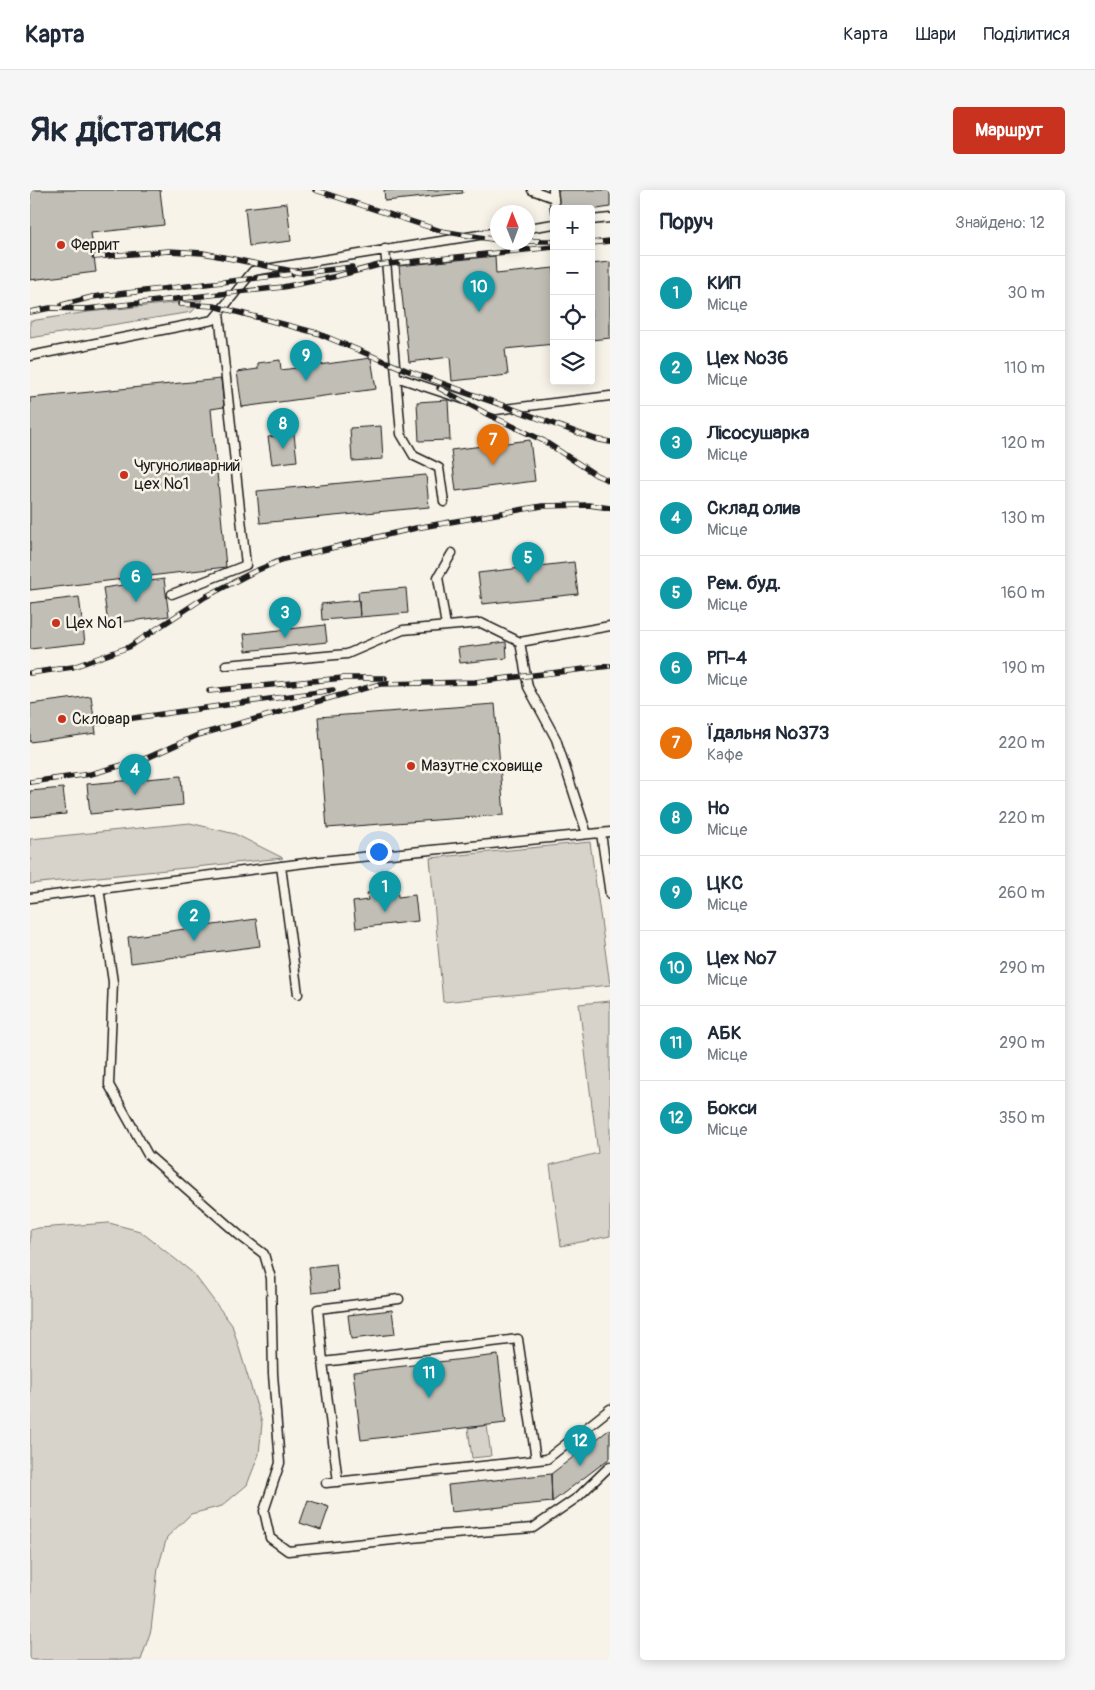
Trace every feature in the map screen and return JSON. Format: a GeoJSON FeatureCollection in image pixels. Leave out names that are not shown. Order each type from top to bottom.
{"type":"FeatureCollection","features":[{"type":"Feature","properties":{"kind":"lane"},"geometry":{"type":"LineString","coordinates":[[532,190],[554,194]]}},
{"type":"Feature","properties":{"kind":"lane"},"geometry":{"type":"LineString","coordinates":[[595,220],[610,218]]}},
{"type":"Feature","properties":{"kind":"lane"},"geometry":{"type":"LineString","coordinates":[[535,227],[550,225]]}},
{"type":"Feature","properties":{"kind":"lane"},"geometry":{"type":"LineString","coordinates":[[30,356],[213,320],[253,271],[490,233]]}},
{"type":"Feature","properties":{"kind":"lane"},"geometry":{"type":"LineString","coordinates":[[386,249],[401,434],[414,456],[439,468],[444,502]]}},
{"type":"Feature","properties":{"kind":"lane"},"geometry":{"type":"LineString","coordinates":[[172,594],[246,565],[220,313]]}},
{"type":"Feature","properties":{"kind":"lane"},"geometry":{"type":"LineString","coordinates":[[396,377],[496,410],[610,396]]}},
{"type":"Feature","properties":{"kind":"lane"},"geometry":{"type":"LineString","coordinates":[[446,626],[438,578],[452,553]]}},
{"type":"Feature","properties":{"kind":"lane"},"geometry":{"type":"LineString","coordinates":[[226,665],[347,654],[403,630],[481,623],[520,642],[610,626]]}},
{"type":"Feature","properties":{"kind":"lane"},"geometry":{"type":"LineString","coordinates":[[520,642],[528,687],[556,739],[587,834]]}},
{"type":"Feature","properties":{"kind":"lane"},"geometry":{"type":"LineString","coordinates":[[30,898],[281,866],[610,832]]}},
{"type":"Feature","properties":{"kind":"lane"},"geometry":{"type":"LineString","coordinates":[[601,833],[610,895]]}},
{"type":"Feature","properties":{"kind":"lane"},"geometry":{"type":"LineString","coordinates":[[281,866],[298,994]]}},
{"type":"Feature","properties":{"kind":"lane"},"geometry":{"type":"LineString","coordinates":[[99,888],[113,982],[109,1085],[148,1155],[239,1235],[264,1254],[271,1278],[273,1374],[280,1463],[264,1511],[270,1538],[288,1551],[533,1528],[578,1497],[610,1466]]}},
{"type":"Feature","properties":{"kind":"lane"},"geometry":{"type":"LineString","coordinates":[[338,1482],[318,1308],[399,1299]]}},
{"type":"Feature","properties":{"kind":"lane"},"geometry":{"type":"LineString","coordinates":[[323,1362],[518,1339],[536,1460]]}},
{"type":"Feature","properties":{"kind":"lane"},"geometry":{"type":"LineString","coordinates":[[326,1483],[547,1459],[610,1409]]}},
{"type":"Feature","properties":{"kind":"shaded area"},"geometry":{"type":"Polygon","coordinates":[[[202,300],[192,312],[30,338],[30,321],[88,312],[202,300]]]}},
{"type":"Feature","properties":{"kind":"shaded area"},"geometry":{"type":"Polygon","coordinates":[[[190,823],[235,834],[283,858],[30,884],[30,839],[190,823]]]}},
{"type":"Feature","properties":{"kind":"shaded area"},"geometry":{"type":"Polygon","coordinates":[[[590,842],[610,985],[443,1002],[430,858],[590,842]]]}},
{"type":"Feature","properties":{"kind":"shaded area"},"geometry":{"type":"Polygon","coordinates":[[[610,1001],[610,1236],[561,1246],[550,1165],[598,1153],[579,1004],[610,1001]]]}},
{"type":"Feature","properties":{"kind":"shaded area"},"geometry":{"type":"Polygon","coordinates":[[[109,1223],[140,1231],[193,1273],[232,1325],[262,1423],[259,1454],[247,1485],[222,1506],[191,1514],[167,1537],[158,1568],[151,1630],[141,1660],[30,1660],[30,1230],[109,1223]]]}},
{"type":"Feature","properties":{"kind":"shaded area"},"geometry":{"type":"Polygon","coordinates":[[[487,1425],[491,1456],[472,1458],[468,1428],[487,1425]]]}},
{"type":"Feature","properties":{"kind":"building","name":"Феррит"},"geometry":{"type":"Polygon","coordinates":[[[30,190],[160,190],[164,225],[91,233],[96,272],[30,280],[30,190]]]}},
{"type":"Feature","properties":{"kind":"building"},"geometry":{"type":"Polygon","coordinates":[[[384,190],[462,190],[463,193],[385,201],[384,190]]]}},
{"type":"Feature","properties":{"kind":"building"},"geometry":{"type":"Polygon","coordinates":[[[556,190],[610,190],[610,207],[595,209],[595,205],[558,205],[556,190]]]}},
{"type":"Feature","properties":{"kind":"building"},"geometry":{"type":"Polygon","coordinates":[[[287,203],[291,241],[249,246],[245,208],[287,203]]]}},
{"type":"Feature","properties":{"kind":"building"},"geometry":{"type":"Polygon","coordinates":[[[495,256],[496,274],[550,268],[550,344],[505,349],[508,375],[452,381],[450,357],[409,362],[399,266],[495,256]]]}},
{"type":"Feature","properties":{"kind":"building"},"geometry":{"type":"Polygon","coordinates":[[[610,262],[610,338],[595,340],[595,295],[595,264],[610,262]]]}},
{"type":"Feature","properties":{"kind":"building"},"geometry":{"type":"Polygon","coordinates":[[[371,358],[376,389],[242,407],[237,372],[258,369],[258,363],[280,360],[281,370],[371,358]]]}},
{"type":"Feature","properties":{"kind":"building","name":"Чугуноливарний цех №1"},"geometry":{"type":"Polygon","coordinates":[[[221,379],[224,407],[211,409],[226,567],[30,590],[30,398],[221,379]]]}},
{"type":"Feature","properties":{"kind":"building"},"geometry":{"type":"Polygon","coordinates":[[[448,400],[450,440],[419,441],[417,402],[448,400]]]}},
{"type":"Feature","properties":{"kind":"building"},"geometry":{"type":"Polygon","coordinates":[[[381,426],[383,459],[352,461],[350,428],[381,426]]]}},
{"type":"Feature","properties":{"kind":"building"},"geometry":{"type":"Polygon","coordinates":[[[294,434],[297,461],[272,464],[268,437],[294,434]]]}},
{"type":"Feature","properties":{"kind":"building"},"geometry":{"type":"Polygon","coordinates":[[[530,440],[535,481],[456,491],[451,450],[530,440]]]}},
{"type":"Feature","properties":{"kind":"building"},"geometry":{"type":"Polygon","coordinates":[[[426,475],[429,507],[260,523],[257,491],[426,475]]]}},
{"type":"Feature","properties":{"kind":"building"},"geometry":{"type":"Polygon","coordinates":[[[574,562],[578,594],[482,604],[478,573],[574,562]]]}},
{"type":"Feature","properties":{"kind":"building"},"geometry":{"type":"Polygon","coordinates":[[[164,579],[169,616],[108,624],[103,588],[164,579]]]}},
{"type":"Feature","properties":{"kind":"building"},"geometry":{"type":"Polygon","coordinates":[[[406,588],[408,613],[360,617],[358,592],[406,588]]]}},
{"type":"Feature","properties":{"kind":"building","name":"Цех №1"},"geometry":{"type":"Polygon","coordinates":[[[79,597],[85,643],[30,649],[30,603],[79,597]]]}},
{"type":"Feature","properties":{"kind":"building"},"geometry":{"type":"Polygon","coordinates":[[[359,600],[360,617],[322,620],[321,604],[359,600]]]}},
{"type":"Feature","properties":{"kind":"building"},"geometry":{"type":"Polygon","coordinates":[[[325,625],[327,642],[246,651],[244,634],[325,625]]]}},
{"type":"Feature","properties":{"kind":"building"},"geometry":{"type":"Polygon","coordinates":[[[506,642],[507,658],[460,663],[458,648],[506,642]]]}},
{"type":"Feature","properties":{"kind":"building","name":"Скловар"},"geometry":{"type":"Polygon","coordinates":[[[91,696],[96,733],[30,742],[30,704],[91,696]]]}},
{"type":"Feature","properties":{"kind":"building","name":"Мазутне сховище"},"geometry":{"type":"Polygon","coordinates":[[[495,704],[504,815],[327,828],[318,717],[495,704]]]}},
{"type":"Feature","properties":{"kind":"building"},"geometry":{"type":"Polygon","coordinates":[[[181,776],[183,805],[90,814],[87,784],[181,776]]]}},
{"type":"Feature","properties":{"kind":"building"},"geometry":{"type":"Polygon","coordinates":[[[63,788],[66,814],[30,817],[30,791],[63,788]]]}},
{"type":"Feature","properties":{"kind":"building"},"geometry":{"type":"Polygon","coordinates":[[[397,889],[398,897],[415,895],[418,921],[356,928],[353,902],[368,900],[367,893],[397,889]]]}},
{"type":"Feature","properties":{"kind":"building"},"geometry":{"type":"Polygon","coordinates":[[[256,919],[260,946],[131,963],[128,937],[256,919]]]}},
{"type":"Feature","properties":{"kind":"building"},"geometry":{"type":"Polygon","coordinates":[[[336,1264],[339,1290],[312,1293],[309,1267],[336,1264]]]}},
{"type":"Feature","properties":{"kind":"building"},"geometry":{"type":"Polygon","coordinates":[[[392,1310],[395,1334],[351,1339],[348,1315],[392,1310]]]}},
{"type":"Feature","properties":{"kind":"building"},"geometry":{"type":"Polygon","coordinates":[[[498,1355],[506,1423],[361,1440],[353,1372],[498,1355]]]}},
{"type":"Feature","properties":{"kind":"building"},"geometry":{"type":"Polygon","coordinates":[[[610,1429],[610,1458],[552,1502],[551,1474],[610,1429]]]}},
{"type":"Feature","properties":{"kind":"building"},"geometry":{"type":"Polygon","coordinates":[[[551,1474],[552,1502],[451,1512],[448,1485],[551,1474]]]}},
{"type":"Feature","properties":{"kind":"building"},"geometry":{"type":"Polygon","coordinates":[[[308,1500],[329,1507],[321,1530],[300,1523],[308,1500]]]}},
{"type":"Feature","properties":{"kind":"railway"},"geometry":{"type":"LineString","coordinates":[[315,190],[441,231],[490,239]]}},
{"type":"Feature","properties":{"kind":"railway"},"geometry":{"type":"LineString","coordinates":[[535,241],[550,241]]}},
{"type":"Feature","properties":{"kind":"railway"},"geometry":{"type":"LineString","coordinates":[[595,243],[610,241]]}},
{"type":"Feature","properties":{"kind":"railway"},"geometry":{"type":"LineString","coordinates":[[30,312],[50,308],[87,309],[283,287],[379,265],[550,247]]}},
{"type":"Feature","properties":{"kind":"railway"},"geometry":{"type":"LineString","coordinates":[[94,257],[169,251],[203,253],[302,273],[352,267]]}},
{"type":"Feature","properties":{"kind":"railway"},"geometry":{"type":"LineString","coordinates":[[62,305],[92,297],[292,274]]}},
{"type":"Feature","properties":{"kind":"railway"},"geometry":{"type":"LineString","coordinates":[[180,304],[214,306],[317,333],[406,370],[595,439],[610,442]]}},
{"type":"Feature","properties":{"kind":"railway"},"geometry":{"type":"LineString","coordinates":[[439,388],[487,414],[544,441],[596,475],[610,481]]}},
{"type":"Feature","properties":{"kind":"railway"},"geometry":{"type":"LineString","coordinates":[[30,673],[73,667],[129,647],[205,597],[253,572],[284,559],[416,528],[542,506],[588,505],[610,508]]}},
{"type":"Feature","properties":{"kind":"railway"},"geometry":{"type":"LineString","coordinates":[[30,782],[91,774],[147,758],[198,735],[380,684],[475,682],[610,666]]}},
{"type":"Feature","properties":{"kind":"railway"},"geometry":{"type":"LineString","coordinates":[[209,691],[343,678],[385,678]]}},
{"type":"Feature","properties":{"kind":"railway"},"geometry":{"type":"LineString","coordinates":[[98,723],[333,690]]}},
{"type":"Feature","properties":{"kind":"place","name":"Феррит"},"geometry":{"type":"Point","coordinates":[61,245]}},
{"type":"Feature","properties":{"kind":"place","name":"Цех №7"},"geometry":{"type":"Point","coordinates":[479,312]}},
{"type":"Feature","properties":{"kind":"place","name":"ЦКС"},"geometry":{"type":"Point","coordinates":[306,381]}},
{"type":"Feature","properties":{"kind":"place","name":"Но"},"geometry":{"type":"Point","coordinates":[283,449]}},
{"type":"Feature","properties":{"kind":"place","name":"Їдальня №373"},"geometry":{"type":"Point","coordinates":[493,465]}},
{"type":"Feature","properties":{"kind":"place","name":"Чугуноливарний цех №1"},"geometry":{"type":"Point","coordinates":[124,475]}},
{"type":"Feature","properties":{"kind":"place","name":"Рем. буд."},"geometry":{"type":"Point","coordinates":[528,583]}},
{"type":"Feature","properties":{"kind":"place","name":"РП-4"},"geometry":{"type":"Point","coordinates":[136,602]}},
{"type":"Feature","properties":{"kind":"place","name":"Цех №1"},"geometry":{"type":"Point","coordinates":[56,623]}},
{"type":"Feature","properties":{"kind":"place","name":"Лісосушарка"},"geometry":{"type":"Point","coordinates":[285,638]}},
{"type":"Feature","properties":{"kind":"place","name":"Скловар"},"geometry":{"type":"Point","coordinates":[62,719]}},
{"type":"Feature","properties":{"kind":"place","name":"Мазутне сховище"},"geometry":{"type":"Point","coordinates":[411,766]}},
{"type":"Feature","properties":{"kind":"place","name":"Склад олив"},"geometry":{"type":"Point","coordinates":[135,795]}},
{"type":"Feature","properties":{"kind":"place","name":"КИП"},"geometry":{"type":"Point","coordinates":[385,912]}},
{"type":"Feature","properties":{"kind":"place","name":"Цех №36"},"geometry":{"type":"Point","coordinates":[194,941]}},
{"type":"Feature","properties":{"kind":"place","name":"АБК"},"geometry":{"type":"Point","coordinates":[429,1398]}},
{"type":"Feature","properties":{"kind":"place","name":"Бокси"},"geometry":{"type":"Point","coordinates":[580,1466]}}]}
